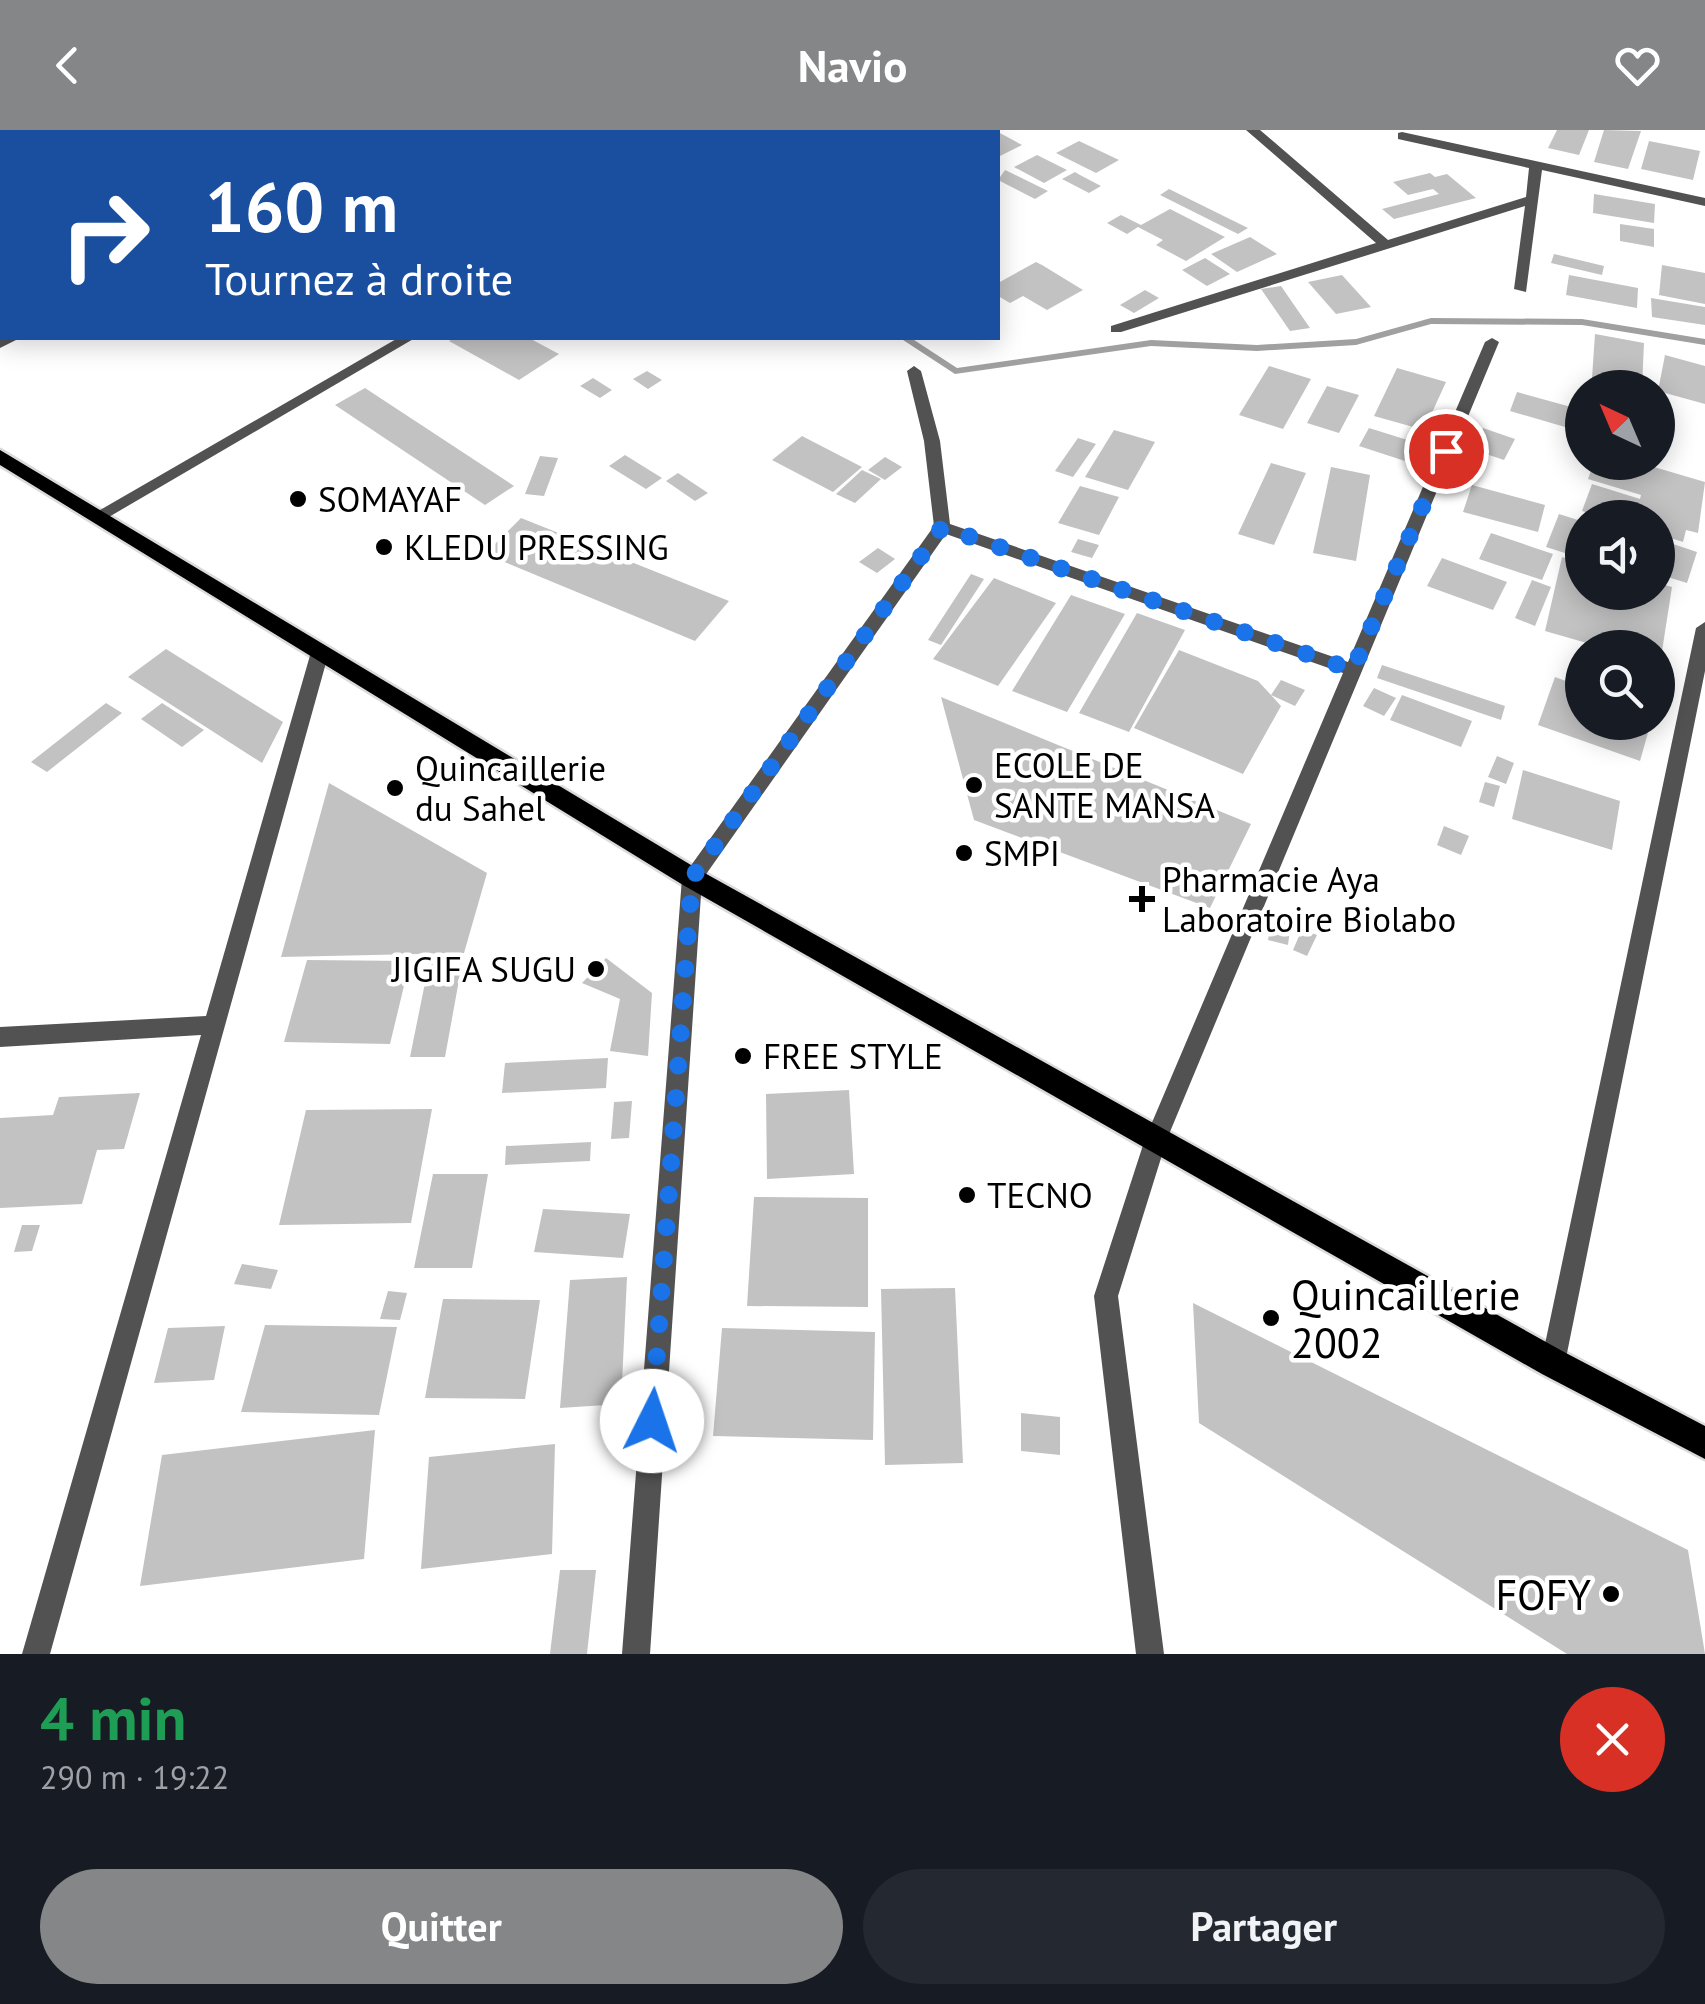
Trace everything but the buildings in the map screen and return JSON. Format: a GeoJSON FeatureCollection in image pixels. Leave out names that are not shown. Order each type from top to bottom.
{"type":"FeatureCollection","features":[{"type":"Feature","properties":{"kind":"main road"},"geometry":{"type":"LineString","coordinates":[[0,456],[692,878],[1553,1363],[1705,1443]]}},
{"type":"Feature","properties":{"kind":"street"},"geometry":{"type":"LineString","coordinates":[[1252,130],[1385,244]]}},
{"type":"Feature","properties":{"kind":"street"},"geometry":{"type":"LineString","coordinates":[[1402,136],[1705,202]]}},
{"type":"Feature","properties":{"kind":"street"},"geometry":{"type":"LineString","coordinates":[[1521,290],[1536,166]]}},
{"type":"Feature","properties":{"kind":"street"},"geometry":{"type":"LineString","coordinates":[[1116,329],[1533,199]]}},
{"type":"Feature","properties":{"kind":"street"},"geometry":{"type":"LineString","coordinates":[[96,517],[405,340]]}},
{"type":"Feature","properties":{"kind":"street"},"geometry":{"type":"LineString","coordinates":[[1150,1654],[1106,1296],[1156,1139],[1492,342]]}},
{"type":"Feature","properties":{"kind":"street"},"geometry":{"type":"LineString","coordinates":[[636,1654],[692,878],[942,527],[932,441],[914,371]]}},
{"type":"Feature","properties":{"kind":"street"},"geometry":{"type":"LineString","coordinates":[[942,527],[1353,670]]}},
{"type":"Feature","properties":{"kind":"street"},"geometry":{"type":"LineString","coordinates":[[1553,1363],[1705,628]]}},
{"type":"Feature","properties":{"kind":"street"},"geometry":{"type":"LineString","coordinates":[[36,1654],[320,652]]}},
{"type":"Feature","properties":{"kind":"street"},"geometry":{"type":"LineString","coordinates":[[0,1037],[214,1026]]}},
{"type":"Feature","properties":{"kind":"waterway"},"geometry":{"type":"LineString","coordinates":[[908,340],[955,371],[1151,343],[1257,348],[1356,342],[1431,321],[1582,322],[1705,342]]}},
{"type":"Feature","properties":{"kind":"place","name":"SOMAYAF"},"geometry":{"type":"Point","coordinates":[298,499]}},
{"type":"Feature","properties":{"kind":"place","name":"KLEDU PRESSING"},"geometry":{"type":"Point","coordinates":[384,547]}},
{"type":"Feature","properties":{"kind":"place","name":"ECOLE DE SANTE MANSA"},"geometry":{"type":"Point","coordinates":[974,785]}},
{"type":"Feature","properties":{"kind":"place","name":"Quincaillerie du Sahel"},"geometry":{"type":"Point","coordinates":[395,788]}},
{"type":"Feature","properties":{"kind":"place","name":"SMPI"},"geometry":{"type":"Point","coordinates":[964,853]}},
{"type":"Feature","properties":{"kind":"place","name":"Pharmacie Aya Laboratoire Biolabo"},"geometry":{"type":"Point","coordinates":[1142,899]}},
{"type":"Feature","properties":{"kind":"place","name":"JIGIFA SUGU"},"geometry":{"type":"Point","coordinates":[596,969]}},
{"type":"Feature","properties":{"kind":"place","name":"FREE STYLE"},"geometry":{"type":"Point","coordinates":[743,1056]}},
{"type":"Feature","properties":{"kind":"place","name":"TECNO"},"geometry":{"type":"Point","coordinates":[967,1195]}},
{"type":"Feature","properties":{"kind":"place","name":"Quincaillerie 2002"},"geometry":{"type":"Point","coordinates":[1271,1318]}},
{"type":"Feature","properties":{"kind":"place","name":"FOFY"},"geometry":{"type":"Point","coordinates":[1611,1594]}},
{"type":"Feature","properties":{"kind":"route"},"geometry":{"type":"LineString","coordinates":[[652,1421],[692,878],[942,527],[1353,670],[1446,451]]}}]}
